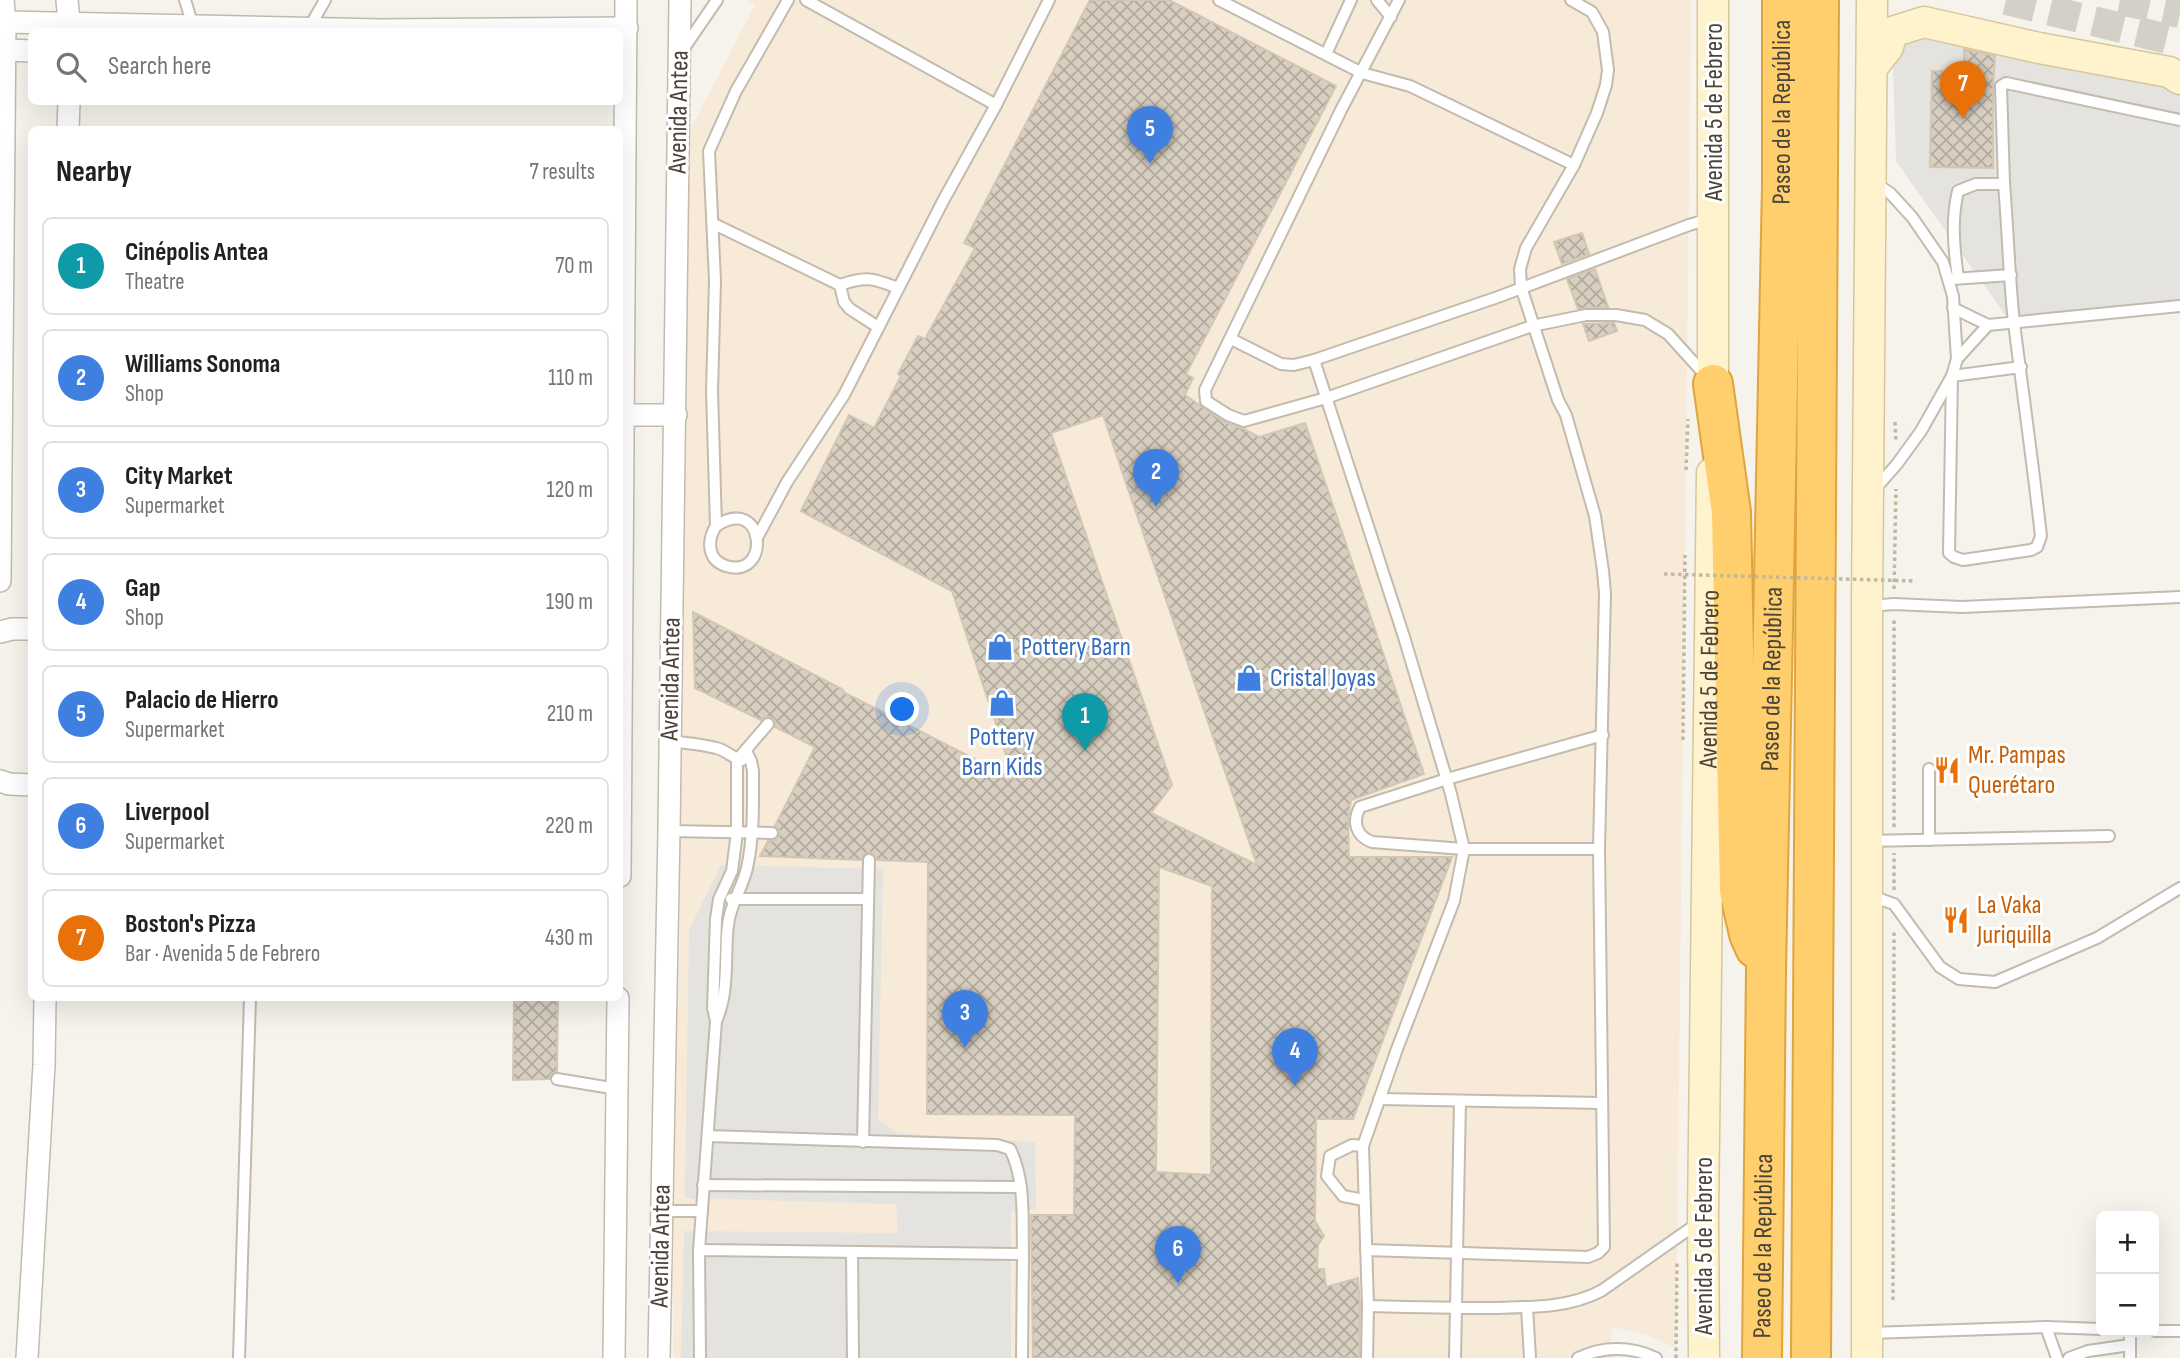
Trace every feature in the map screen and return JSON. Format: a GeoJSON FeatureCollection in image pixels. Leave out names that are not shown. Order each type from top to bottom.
{"type":"FeatureCollection","features":[{"type":"Feature","properties":{"kind":"highway","name":"Paseo de la República"},"geometry":{"type":"LineString","coordinates":[[1762,1358],[1766,970],[1782,185],[1782,0]]}},
{"type":"Feature","properties":{"kind":"highway","name":"Paseo de la República"},"geometry":{"type":"LineString","coordinates":[[1811,1358],[1819,0]]}},
{"type":"Feature","properties":{"kind":"highway"},"geometry":{"type":"LineString","coordinates":[[1713,384],[1731,512],[1739,890],[1749,934],[1766,970]]}},
{"type":"Feature","properties":{"kind":"main road","name":"Avenida 5 de Febrero"},"geometry":{"type":"LineString","coordinates":[[1690,1353],[1703,1219],[1713,384],[1713,0]]}},
{"type":"Feature","properties":{"kind":"main road"},"geometry":{"type":"LineString","coordinates":[[1867,1345],[1867,606],[1872,0]]}},
{"type":"Feature","properties":{"kind":"main road"},"geometry":{"type":"LineString","coordinates":[[1872,67],[1888,47],[1892,32],[1920,11],[2039,48],[2176,78]]}},
{"type":"Feature","properties":{"kind":"street"},"geometry":{"type":"LineString","coordinates":[[0,581],[3,0]]}},
{"type":"Feature","properties":{"kind":"street"},"geometry":{"type":"LineString","coordinates":[[67,0],[70,27]]}},
{"type":"Feature","properties":{"kind":"street","name":"Avenida Antea"},"geometry":{"type":"LineString","coordinates":[[623,415],[623,63],[627,28],[626,0]]}},
{"type":"Feature","properties":{"kind":"street","name":"Avenida Antea"},"geometry":{"type":"LineString","coordinates":[[659,1358],[676,415],[680,0]]}},
{"type":"Feature","properties":{"kind":"street"},"geometry":{"type":"LineString","coordinates":[[3,23],[132,28]]}},
{"type":"Feature","properties":{"kind":"street"},"geometry":{"type":"LineString","coordinates":[[623,28],[627,28]]}},
{"type":"Feature","properties":{"kind":"street"},"geometry":{"type":"LineString","coordinates":[[3,49],[28,51]]}},
{"type":"Feature","properties":{"kind":"street"},"geometry":{"type":"LineString","coordinates":[[68,126],[69,105]]}},
{"type":"Feature","properties":{"kind":"street"},"geometry":{"type":"LineString","coordinates":[[623,415],[676,415]]}},
{"type":"Feature","properties":{"kind":"street"},"geometry":{"type":"LineString","coordinates":[[0,632],[28,629]]}},
{"type":"Feature","properties":{"kind":"street"},"geometry":{"type":"LineString","coordinates":[[0,782],[28,785]]}},
{"type":"Feature","properties":{"kind":"street"},"geometry":{"type":"LineString","coordinates":[[27,1358],[44,1065],[45,1001]]}},
{"type":"Feature","properties":{"kind":"street","name":"Avenida Antea"},"geometry":{"type":"LineString","coordinates":[[614,1358],[618,1001]]}},
{"type":"Feature","properties":{"kind":"lane"},"geometry":{"type":"LineString","coordinates":[[185,0],[194,28]]}},
{"type":"Feature","properties":{"kind":"lane"},"geometry":{"type":"LineString","coordinates":[[309,28],[325,0]]}},
{"type":"Feature","properties":{"kind":"lane"},"geometry":{"type":"LineString","coordinates":[[680,53],[717,0]]}},
{"type":"Feature","properties":{"kind":"lane"},"geometry":{"type":"LineString","coordinates":[[716,526],[712,391],[714,224],[709,151],[736,91],[788,0]]}},
{"type":"Feature","properties":{"kind":"lane"},"geometry":{"type":"LineString","coordinates":[[806,0],[996,105]]}},
{"type":"Feature","properties":{"kind":"lane"},"geometry":{"type":"LineString","coordinates":[[758,536],[800,461],[844,395],[1049,0]]}},
{"type":"Feature","properties":{"kind":"lane"},"geometry":{"type":"LineString","coordinates":[[1219,0],[1362,73],[1410,86],[1574,165]]}},
{"type":"Feature","properties":{"kind":"lane"},"geometry":{"type":"LineString","coordinates":[[1326,54],[1351,0]]}},
{"type":"Feature","properties":{"kind":"lane"},"geometry":{"type":"LineString","coordinates":[[1377,0],[1391,17]]}},
{"type":"Feature","properties":{"kind":"lane"},"geometry":{"type":"LineString","coordinates":[[1399,0],[1341,110],[1205,390],[1206,401],[1214,408],[1244,421],[1326,398],[1532,326],[1586,315],[1616,315],[1645,320],[1668,334],[1713,384]]}},
{"type":"Feature","properties":{"kind":"lane"},"geometry":{"type":"LineString","coordinates":[[1366,1250],[1456,1255],[1588,1257],[1605,1247],[1602,1201],[1599,849],[1604,571],[1595,516],[1566,415],[1558,400],[1549,367],[1532,326],[1521,287],[1520,269],[1526,248],[1574,165],[1606,85],[1608,70],[1603,32],[1592,12],[1571,0]]}},
{"type":"Feature","properties":{"kind":"lane"},"geometry":{"type":"LineString","coordinates":[[1952,376],[1949,553],[1963,559],[2037,547],[2041,536],[2014,322],[2004,184],[2001,86],[2006,83],[2180,120]]}},
{"type":"Feature","properties":{"kind":"lane"},"geometry":{"type":"LineString","coordinates":[[1870,179],[1890,193],[1912,217],[1953,279]]}},
{"type":"Feature","properties":{"kind":"lane"},"geometry":{"type":"LineString","coordinates":[[1869,496],[1921,430],[1952,376],[1957,359],[1953,307],[1953,209],[1958,191],[1976,184],[2004,184]]}},
{"type":"Feature","properties":{"kind":"lane"},"geometry":{"type":"LineString","coordinates":[[1231,338],[1281,364],[1294,365],[1314,360],[1497,297],[1714,217]]}},
{"type":"Feature","properties":{"kind":"lane"},"geometry":{"type":"LineString","coordinates":[[714,224],[840,285],[855,279],[875,279],[898,288]]}},
{"type":"Feature","properties":{"kind":"lane"},"geometry":{"type":"LineString","coordinates":[[1953,279],[2011,275]]}},
{"type":"Feature","properties":{"kind":"lane"},"geometry":{"type":"LineString","coordinates":[[840,285],[844,302],[850,309],[878,327]]}},
{"type":"Feature","properties":{"kind":"lane"},"geometry":{"type":"LineString","coordinates":[[1953,307],[1988,326],[2180,306]]}},
{"type":"Feature","properties":{"kind":"lane"},"geometry":{"type":"LineString","coordinates":[[1957,359],[1988,326]]}},
{"type":"Feature","properties":{"kind":"lane"},"geometry":{"type":"LineString","coordinates":[[1314,360],[1404,637],[1447,779],[1464,849],[1454,901],[1363,1146],[1367,1358]]}},
{"type":"Feature","properties":{"kind":"lane"},"geometry":{"type":"LineString","coordinates":[[1952,376],[2021,367]]}},
{"type":"Feature","properties":{"kind":"lane"},"geometry":{"type":"LineString","coordinates":[[724,520],[744,520],[753,527],[758,536],[755,556],[738,567],[728,567],[719,562],[712,554],[709,544],[710,534],[716,526],[724,520]]}},
{"type":"Feature","properties":{"kind":"lane"},"geometry":{"type":"LineString","coordinates":[[1867,606],[1894,604],[1962,607],[2180,597]]}},
{"type":"Feature","properties":{"kind":"lane"},"geometry":{"type":"LineString","coordinates":[[716,1021],[725,992],[728,923],[734,899],[747,872],[752,832],[749,756],[768,724]]}},
{"type":"Feature","properties":{"kind":"lane"},"geometry":{"type":"LineString","coordinates":[[1599,849],[1464,849],[1372,842],[1363,839],[1357,832],[1356,815],[1360,807],[1447,779],[1603,736]]}},
{"type":"Feature","properties":{"kind":"lane"},"geometry":{"type":"LineString","coordinates":[[669,741],[717,748],[728,752],[737,760],[737,832],[732,871],[719,899],[716,919],[713,1008],[716,1021],[699,1250],[700,1358]]}},
{"type":"Feature","properties":{"kind":"lane"},"geometry":{"type":"LineString","coordinates":[[737,760],[749,756]]}},
{"type":"Feature","properties":{"kind":"lane"},"geometry":{"type":"LineString","coordinates":[[1929,769],[1929,840]]}},
{"type":"Feature","properties":{"kind":"lane"},"geometry":{"type":"LineString","coordinates":[[669,831],[772,833]]}},
{"type":"Feature","properties":{"kind":"lane"},"geometry":{"type":"LineString","coordinates":[[1868,841],[2109,836]]}},
{"type":"Feature","properties":{"kind":"lane"},"geometry":{"type":"LineString","coordinates":[[863,1142],[869,860]]}},
{"type":"Feature","properties":{"kind":"lane"},"geometry":{"type":"LineString","coordinates":[[1868,895],[1894,904],[1940,967],[1959,979],[1995,982],[2098,938],[2180,888]]}},
{"type":"Feature","properties":{"kind":"lane"},"geometry":{"type":"LineString","coordinates":[[719,899],[868,899]]}},
{"type":"Feature","properties":{"kind":"lane"},"geometry":{"type":"LineString","coordinates":[[239,1358],[250,1001]]}},
{"type":"Feature","properties":{"kind":"lane"},"geometry":{"type":"LineString","coordinates":[[557,1079],[617,1089]]}},
{"type":"Feature","properties":{"kind":"lane"},"geometry":{"type":"LineString","coordinates":[[1379,1099],[1601,1103]]}},
{"type":"Feature","properties":{"kind":"lane"},"geometry":{"type":"LineString","coordinates":[[1455,1358],[1460,1101]]}},
{"type":"Feature","properties":{"kind":"lane"},"geometry":{"type":"LineString","coordinates":[[708,1136],[997,1145],[1010,1149],[1016,1162],[1021,1187],[1022,1358]]}},
{"type":"Feature","properties":{"kind":"lane"},"geometry":{"type":"LineString","coordinates":[[1363,1146],[1352,1146],[1330,1156],[1327,1176],[1343,1196],[1364,1200]]}},
{"type":"Feature","properties":{"kind":"lane"},"geometry":{"type":"LineString","coordinates":[[703,1185],[1021,1187]]}},
{"type":"Feature","properties":{"kind":"lane"},"geometry":{"type":"LineString","coordinates":[[662,1211],[702,1211]]}},
{"type":"Feature","properties":{"kind":"lane"},"geometry":{"type":"LineString","coordinates":[[1368,1306],[1455,1308],[1562,1305],[1585,1299],[1601,1291],[1703,1219]]}},
{"type":"Feature","properties":{"kind":"lane"},"geometry":{"type":"LineString","coordinates":[[699,1250],[1023,1254]]}},
{"type":"Feature","properties":{"kind":"lane"},"geometry":{"type":"LineString","coordinates":[[852,1252],[853,1358]]}},
{"type":"Feature","properties":{"kind":"lane"},"geometry":{"type":"LineString","coordinates":[[1527,1307],[1530,1358]]}},
{"type":"Feature","properties":{"kind":"lane"},"geometry":{"type":"LineString","coordinates":[[1867,1345],[2046,1327],[2096,1329]]}},
{"type":"Feature","properties":{"kind":"lane"},"geometry":{"type":"LineString","coordinates":[[2046,1327],[2057,1358]]}},
{"type":"Feature","properties":{"kind":"lane"},"geometry":{"type":"LineString","coordinates":[[2159,1331],[2180,1331]]}},
{"type":"Feature","properties":{"kind":"lane"},"geometry":{"type":"LineString","coordinates":[[2130,1337],[2130,1358]]}},
{"type":"Feature","properties":{"kind":"lane"},"geometry":{"type":"LineString","coordinates":[[2069,1358],[2088,1351],[2130,1345]]}},
{"type":"Feature","properties":{"kind":"lane"},"geometry":{"type":"LineString","coordinates":[[1578,1358],[1590,1352],[1611,1348],[1648,1354],[1656,1358]]}},
{"type":"Feature","properties":{"kind":"path"},"geometry":{"type":"LineString","coordinates":[[1664,574],[1916,581]]}},
{"type":"Feature","properties":{"kind":"path"},"geometry":{"type":"LineString","coordinates":[[1676,1358],[1690,1353]]}},
{"type":"Feature","properties":{"kind":"shaded area"},"geometry":{"type":"Polygon","coordinates":[[[748,0],[1691,0],[1676,1348],[1644,1334],[1612,1327],[1610,1358],[673,1358],[680,929],[681,614],[690,130],[755,5],[748,0]]]}},
{"type":"Feature","properties":{"kind":"shaded area"},"geometry":{"type":"Polygon","coordinates":[[[1892,32],[2180,81],[2180,305],[2009,320],[1896,161],[1892,32]]]}},
{"type":"Feature","properties":{"kind":"shaded area"},"geometry":{"type":"Polygon","coordinates":[[[721,865],[883,869],[878,1119],[897,1133],[1035,1142],[1036,1209],[1011,1212],[1011,1358],[681,1358],[684,1231],[898,1233],[896,1204],[685,1198],[689,930],[721,865]]]}},
{"type":"Feature","properties":{"kind":"building"},"geometry":{"type":"Polygon","coordinates":[[[1090,0],[1169,0],[1336,86],[1186,374],[1193,378],[1185,395],[1224,422],[1259,437],[1305,423],[1424,774],[1351,800],[1348,818],[1349,857],[1452,857],[1353,1119],[1316,1119],[1315,1221],[1324,1236],[1318,1245],[1317,1269],[1324,1269],[1326,1287],[1358,1278],[1359,1358],[1033,1358],[1031,1215],[1074,1215],[1075,1115],[927,1114],[928,862],[877,860],[870,852],[861,860],[760,856],[768,841],[779,836],[779,830],[775,826],[815,747],[775,727],[773,718],[766,716],[761,720],[695,688],[693,612],[1014,779],[952,591],[801,511],[849,415],[874,428],[918,336],[925,339],[975,248],[964,243],[1090,0]],[[1103,415],[1051,433],[1172,785],[1151,813],[1257,865],[1128,489],[1103,415]],[[1159,867],[1156,1172],[1211,1175],[1212,886],[1159,867]]]}},
{"type":"Feature","properties":{"kind":"building"},"geometry":{"type":"Polygon","coordinates":[[[1964,49],[1995,56],[1993,168],[1930,167],[1932,71],[1964,72],[1964,49]]]}},
{"type":"Feature","properties":{"kind":"building"},"geometry":{"type":"Polygon","coordinates":[[[1582,233],[1589,254],[1562,264],[1554,242],[1582,233]]]}},
{"type":"Feature","properties":{"kind":"building"},"geometry":{"type":"Polygon","coordinates":[[[1595,269],[1608,307],[1578,309],[1567,279],[1595,269]]]}},
{"type":"Feature","properties":{"kind":"building"},"geometry":{"type":"Polygon","coordinates":[[[1614,323],[1617,331],[1589,341],[1583,324],[1614,323]]]}},
{"type":"Feature","properties":{"kind":"building"},"geometry":{"type":"Polygon","coordinates":[[[514,1001],[558,1001],[557,1071],[551,1074],[549,1079],[513,1080],[514,1001]]]}},
{"type":"Feature","properties":{"kind":"tunnel"},"geometry":{"type":"LineString","coordinates":[[2006,0],[2180,42]]}},
{"type":"Feature","properties":{"kind":"tunnel"},"geometry":{"type":"LineString","coordinates":[[2120,0],[2180,13]]}},
{"type":"Feature","properties":{"kind":"place","name":"Boston's Pizza"},"geometry":{"type":"Point","coordinates":[1963,119]}},
{"type":"Feature","properties":{"kind":"place","name":"Palacio de Hierro"},"geometry":{"type":"Point","coordinates":[1150,164]}},
{"type":"Feature","properties":{"kind":"place","name":"Williams Sonoma"},"geometry":{"type":"Point","coordinates":[1156,507]}},
{"type":"Feature","properties":{"kind":"place","name":"Pottery Barn"},"geometry":{"type":"Point","coordinates":[1000,647]}},
{"type":"Feature","properties":{"kind":"place","name":"Cristal Joyas"},"geometry":{"type":"Point","coordinates":[1249,678]}},
{"type":"Feature","properties":{"kind":"place","name":"Pottery Barn Kids"},"geometry":{"type":"Point","coordinates":[1002,703]}},
{"type":"Feature","properties":{"kind":"place","name":"Cinépolis Antea"},"geometry":{"type":"Point","coordinates":[1085,751]}},
{"type":"Feature","properties":{"kind":"place","name":"Mr. Pampas Querétaro"},"geometry":{"type":"Point","coordinates":[1947,770]}},
{"type":"Feature","properties":{"kind":"place","name":"La Vaka Juriquilla"},"geometry":{"type":"Point","coordinates":[1956,920]}},
{"type":"Feature","properties":{"kind":"place","name":"City Market"},"geometry":{"type":"Point","coordinates":[965,1048]}},
{"type":"Feature","properties":{"kind":"place","name":"Gap"},"geometry":{"type":"Point","coordinates":[1295,1086]}},
{"type":"Feature","properties":{"kind":"place","name":"Liverpool"},"geometry":{"type":"Point","coordinates":[1178,1284]}}]}
